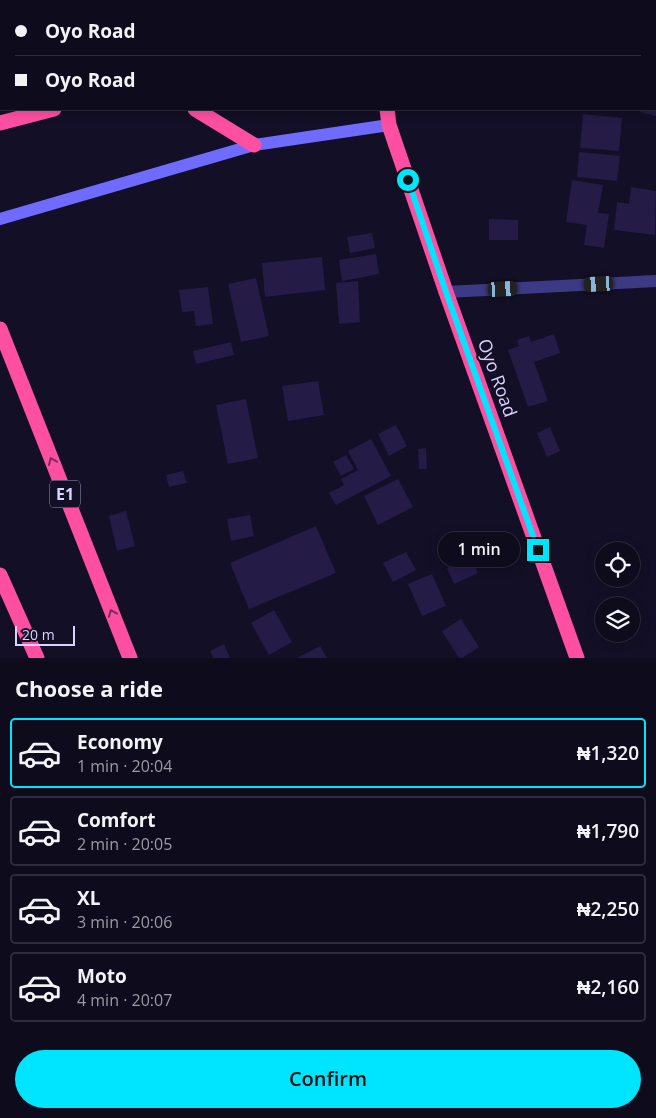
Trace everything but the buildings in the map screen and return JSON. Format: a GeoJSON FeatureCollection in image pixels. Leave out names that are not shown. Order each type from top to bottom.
{"type":"FeatureCollection","features":[{"type":"Feature","properties":{"kind":"highway"},"geometry":{"type":"LineString","coordinates":[[0,123],[50,110]]}},
{"type":"Feature","properties":{"kind":"highway"},"geometry":{"type":"LineString","coordinates":[[197,110],[254,145]]}},
{"type":"Feature","properties":{"kind":"highway","name":"Oyo Road"},"geometry":{"type":"LineString","coordinates":[[387,110],[390,125],[446,292],[577,658]]}},
{"type":"Feature","properties":{"kind":"highway","name":"E1"},"geometry":{"type":"LineString","coordinates":[[0,330],[130,658]]}},
{"type":"Feature","properties":{"kind":"highway"},"geometry":{"type":"LineString","coordinates":[[0,575],[37,658]]}},
{"type":"Feature","properties":{"kind":"main road"},"geometry":{"type":"LineString","coordinates":[[4,218],[254,145],[390,125]]}},
{"type":"Feature","properties":{"kind":"street"},"geometry":{"type":"LineString","coordinates":[[446,292],[656,281]]}},
{"type":"Feature","properties":{"kind":"route"},"geometry":{"type":"LineString","coordinates":[[408,180],[538,550]]}}]}
